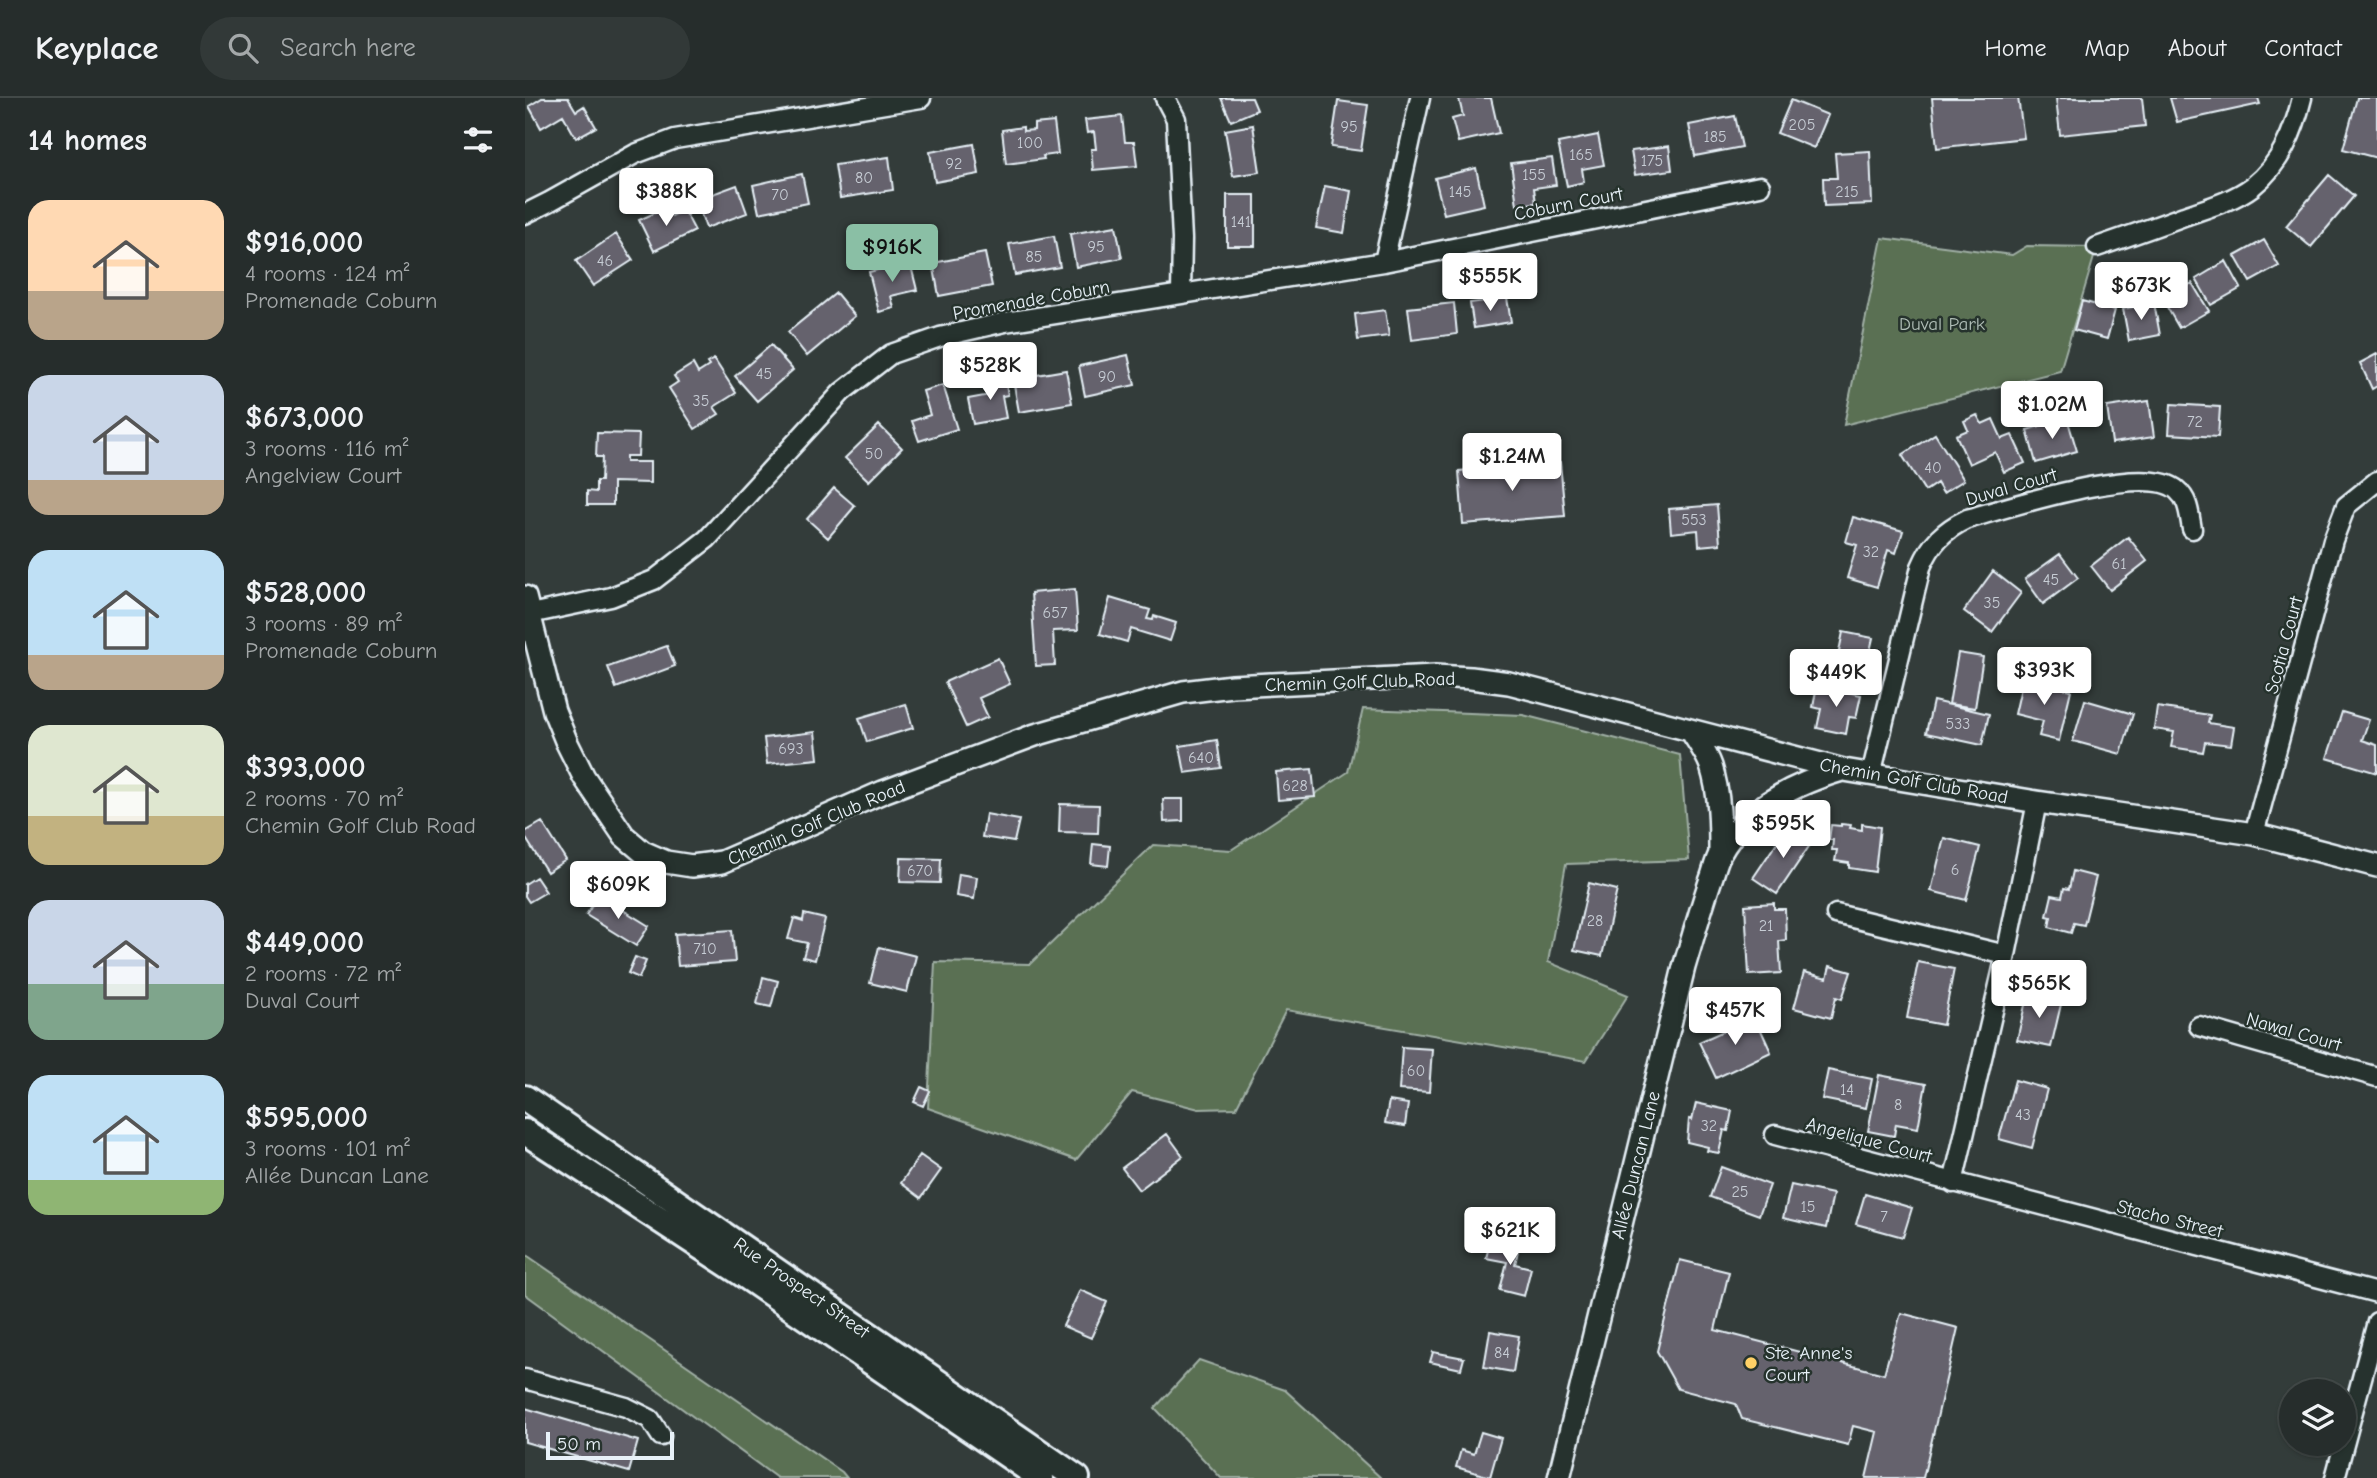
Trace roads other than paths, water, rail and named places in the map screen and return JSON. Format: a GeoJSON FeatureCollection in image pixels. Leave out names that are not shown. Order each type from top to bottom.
{"type":"FeatureCollection","features":[{"type":"Feature","properties":{"kind":"main road","name":"Rue Prospect Street"},"geometry":{"type":"LineString","coordinates":[[525,1098],[1077,1478]]}},
{"type":"Feature","properties":{"kind":"main road","name":"Rue Prospect Street"},"geometry":{"type":"LineString","coordinates":[[525,1132],[741,1273],[1041,1478]]}},
{"type":"Feature","properties":{"kind":"street"},"geometry":{"type":"LineString","coordinates":[[525,214],[635,153],[675,139],[921,98]]}},
{"type":"Feature","properties":{"kind":"street"},"geometry":{"type":"LineString","coordinates":[[1165,98],[1176,119],[1182,239],[1181,294]]}},
{"type":"Feature","properties":{"kind":"street"},"geometry":{"type":"LineString","coordinates":[[1384,262],[1420,98]]}},
{"type":"Feature","properties":{"kind":"street"},"geometry":{"type":"LineString","coordinates":[[2098,247],[2221,203],[2252,186],[2273,166],[2287,144],[2302,98]]}},
{"type":"Feature","properties":{"kind":"street","name":"Coburn Court"},"geometry":{"type":"LineString","coordinates":[[1384,262],[1760,186]]}},
{"type":"Feature","properties":{"kind":"street","name":"Promenade Coburn"},"geometry":{"type":"LineString","coordinates":[[527,606],[611,597],[654,580],[707,540],[842,392],[891,354],[940,337],[1005,322],[1384,262]]}},
{"type":"Feature","properties":{"kind":"street","name":"Duval Court"},"geometry":{"type":"LineString","coordinates":[[1871,775],[1921,567],[1937,538],[1951,526],[1967,519],[2078,489],[2158,481],[2176,488],[2187,501],[2192,529]]}},
{"type":"Feature","properties":{"kind":"street","name":"Scotia Court"},"geometry":{"type":"LineString","coordinates":[[2254,834],[2333,540],[2346,506],[2377,481]]}},
{"type":"Feature","properties":{"kind":"street","name":"Chemin Golf Club Road"},"geometry":{"type":"LineString","coordinates":[[527,606],[562,732],[584,777],[606,812],[624,836],[643,852],[666,862],[692,866],[722,862],[883,792],[1035,735],[1183,692],[1232,685],[1435,676],[1509,683],[1844,770],[2254,834],[2377,866]]}},
{"type":"Feature","properties":{"kind":"street"},"geometry":{"type":"LineString","coordinates":[[1692,732],[1710,763],[1717,793],[1720,854]]}},
{"type":"Feature","properties":{"kind":"street"},"geometry":{"type":"LineString","coordinates":[[1720,854],[1761,807],[1813,779],[1844,770]]}},
{"type":"Feature","properties":{"kind":"street"},"geometry":{"type":"LineString","coordinates":[[1952,1183],[2006,955],[2037,802]]}},
{"type":"Feature","properties":{"kind":"street","name":"Allée Duncan Lane"},"geometry":{"type":"LineString","coordinates":[[1559,1478],[1677,994],[1720,854]]}},
{"type":"Feature","properties":{"kind":"street"},"geometry":{"type":"LineString","coordinates":[[1836,914],[2006,955]]}},
{"type":"Feature","properties":{"kind":"street","name":"Nawal Court"},"geometry":{"type":"LineString","coordinates":[[2199,1026],[2377,1077]]}},
{"type":"Feature","properties":{"kind":"street","name":"Angelique Court"},"geometry":{"type":"LineString","coordinates":[[1775,1135],[1952,1183]]}},
{"type":"Feature","properties":{"kind":"street"},"geometry":{"type":"LineString","coordinates":[[525,1138],[556,1154]]}},
{"type":"Feature","properties":{"kind":"street","name":"Stacho Street"},"geometry":{"type":"LineString","coordinates":[[1952,1183],[2377,1293]]}},
{"type":"Feature","properties":{"kind":"street"},"geometry":{"type":"LineString","coordinates":[[2335,1478],[2377,1322]]}},
{"type":"Feature","properties":{"kind":"street"},"geometry":{"type":"LineString","coordinates":[[525,1379],[626,1407],[650,1419],[661,1436]]}},
{"type":"Feature","properties":{"kind":"place","name":"Ste. Anne's Court"},"geometry":{"type":"Point","coordinates":[1751,1363]}},
{"type":"Feature","properties":{"kind":"park label","name":"Duval Park"},"geometry":{"type":"Point","coordinates":[1942,323]}}]}
